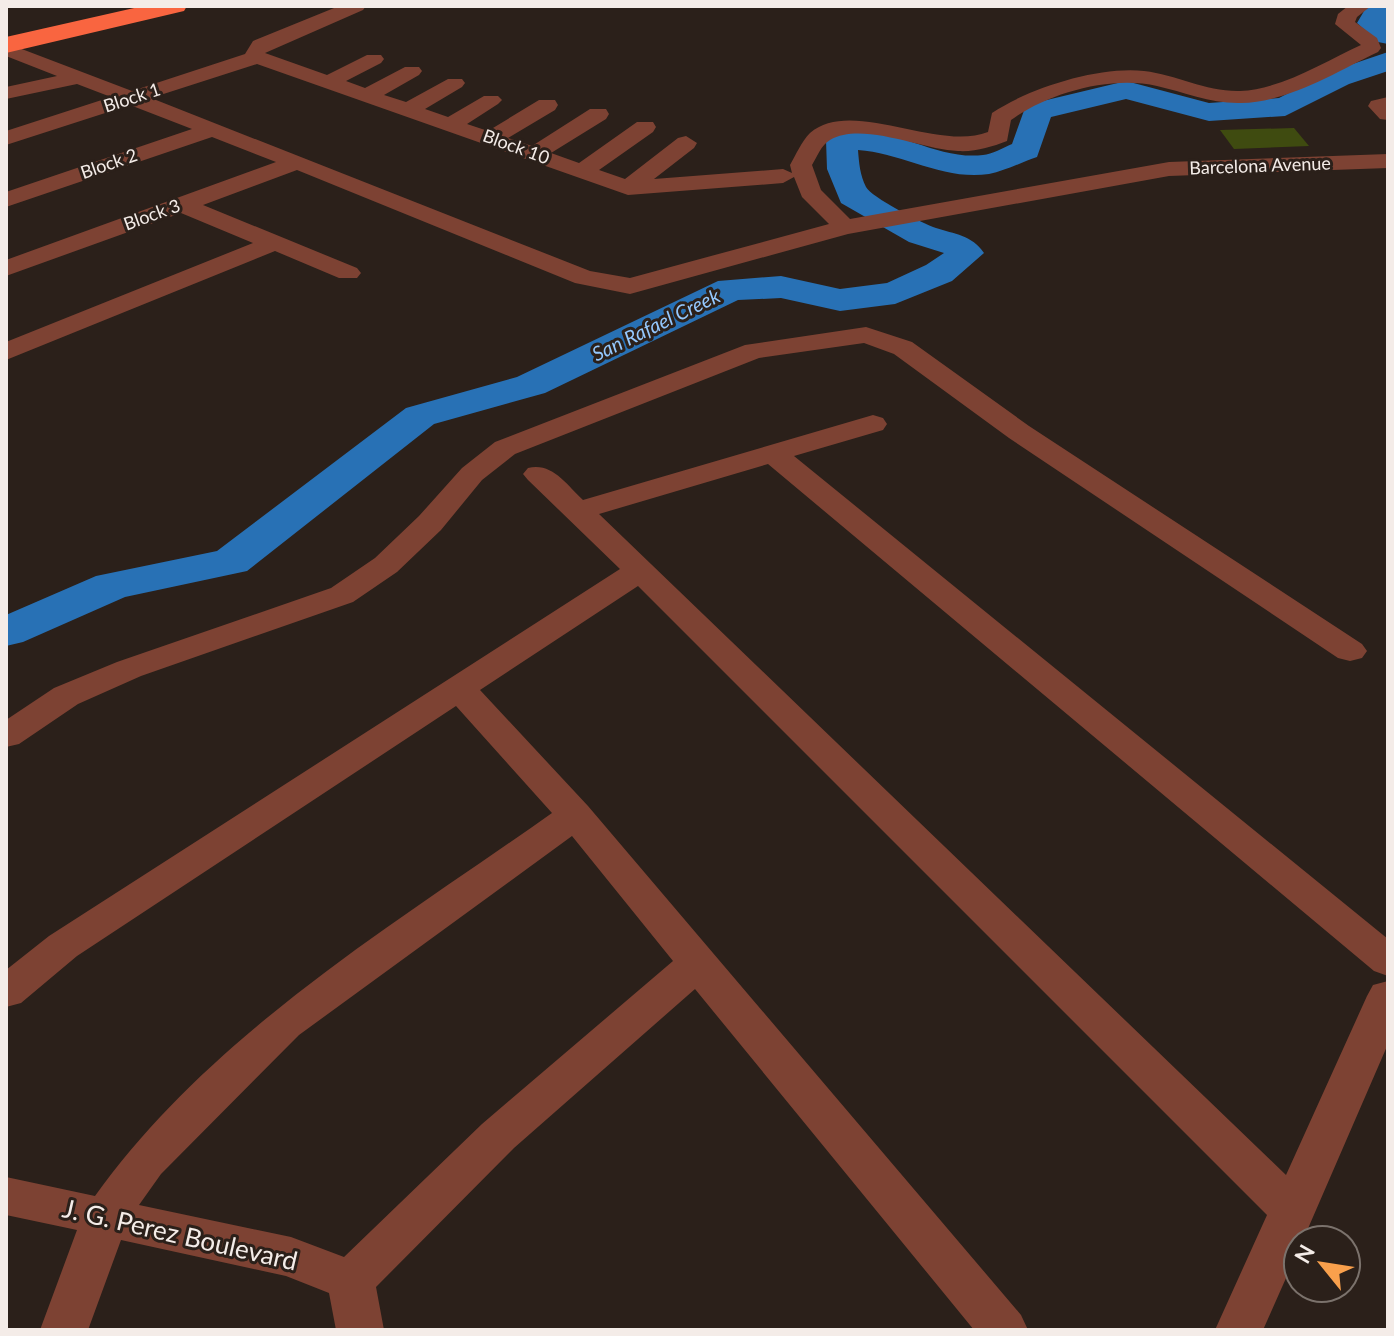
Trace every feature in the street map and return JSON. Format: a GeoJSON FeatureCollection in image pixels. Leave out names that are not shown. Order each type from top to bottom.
{"type":"FeatureCollection","features":[{"type":"Feature","properties":{"kind":"highway"},"geometry":{"type":"LineString","coordinates":[[6,47],[175,6]]}},
{"type":"Feature","properties":{"kind":"street"},"geometry":{"type":"LineString","coordinates":[[257,57],[254,52],[260,45],[356,6]]}},
{"type":"Feature","properties":{"kind":"street"},"geometry":{"type":"LineString","coordinates":[[851,226],[810,192],[801,165],[820,135],[839,129],[879,129],[957,146],[989,143],[999,136],[1000,118],[1012,107],[1059,90],[1126,76],[1142,76],[1233,96],[1251,96],[1304,78],[1371,48],[1370,42],[1345,24],[1348,14],[1361,6]]}},
{"type":"Feature","properties":{"kind":"street","name":"Barcelona Avenue"},"geometry":{"type":"LineString","coordinates":[[6,47],[584,278],[630,286],[851,226],[1133,176],[1200,167],[1388,161]]}},
{"type":"Feature","properties":{"kind":"street","name":"Block 10"},"geometry":{"type":"LineString","coordinates":[[257,57],[628,188],[783,176]]}},
{"type":"Feature","properties":{"kind":"street","name":"Block 1"},"geometry":{"type":"LineString","coordinates":[[6,138],[257,57]]}},
{"type":"Feature","properties":{"kind":"street"},"geometry":{"type":"LineString","coordinates":[[291,69],[313,58]]}},
{"type":"Feature","properties":{"kind":"street"},"geometry":{"type":"LineString","coordinates":[[330,81],[374,59]]}},
{"type":"Feature","properties":{"kind":"street"},"geometry":{"type":"LineString","coordinates":[[367,95],[412,71]]}},
{"type":"Feature","properties":{"kind":"street"},"geometry":{"type":"LineString","coordinates":[[6,93],[82,77]]}},
{"type":"Feature","properties":{"kind":"street"},"geometry":{"type":"LineString","coordinates":[[408,110],[455,83]]}},
{"type":"Feature","properties":{"kind":"street"},"geometry":{"type":"LineString","coordinates":[[452,124],[491,100]]}},
{"type":"Feature","properties":{"kind":"street"},"geometry":{"type":"LineString","coordinates":[[1388,103],[1379,106],[1388,114]]}},
{"type":"Feature","properties":{"kind":"street"},"geometry":{"type":"LineString","coordinates":[[492,138],[547,105]]}},
{"type":"Feature","properties":{"kind":"street"},"geometry":{"type":"LineString","coordinates":[[535,154],[598,114]]}},
{"type":"Feature","properties":{"kind":"street"},"geometry":{"type":"LineString","coordinates":[[581,172],[645,127]]}},
{"type":"Feature","properties":{"kind":"street","name":"Block 2"},"geometry":{"type":"LineString","coordinates":[[6,200],[213,129]]}},
{"type":"Feature","properties":{"kind":"street"},"geometry":{"type":"LineString","coordinates":[[628,188],[686,143]]}},
{"type":"Feature","properties":{"kind":"street","name":"Block 3"},"geometry":{"type":"LineString","coordinates":[[6,269],[297,162]]}},
{"type":"Feature","properties":{"kind":"street"},"geometry":{"type":"LineString","coordinates":[[181,204],[348,273]]}},
{"type":"Feature","properties":{"kind":"street"},"geometry":{"type":"LineString","coordinates":[[6,352],[274,243]]}},
{"type":"Feature","properties":{"kind":"street"},"geometry":{"type":"LineString","coordinates":[[6,736],[66,696],[129,669],[342,595],[386,565],[430,523],[472,474],[505,448],[754,351],[866,335],[903,348],[1019,432],[1350,651]]}},
{"type":"Feature","properties":{"kind":"street"},"geometry":{"type":"LineString","coordinates":[[577,511],[873,424]]}},
{"type":"Feature","properties":{"kind":"street"},"geometry":{"type":"LineString","coordinates":[[773,454],[1388,961]]}},
{"type":"Feature","properties":{"kind":"street"},"geometry":{"type":"LineString","coordinates":[[538,474],[640,570],[1292,1210]]}},
{"type":"Feature","properties":{"kind":"street"},"geometry":{"type":"LineString","coordinates":[[6,992],[63,946],[640,570]]}},
{"type":"Feature","properties":{"kind":"street"},"geometry":{"type":"LineString","coordinates":[[459,688],[575,815],[1004,1330]]}},
{"type":"Feature","properties":{"kind":"street"},"geometry":{"type":"LineString","coordinates":[[64,1330],[105,1218],[145,1161],[284,1024],[575,815]]}},
{"type":"Feature","properties":{"kind":"street"},"geometry":{"type":"LineString","coordinates":[[360,1330],[351,1281],[498,1136],[698,963]]}},
{"type":"Feature","properties":{"kind":"street"},"geometry":{"type":"LineString","coordinates":[[1239,1330],[1388,996]]}},
{"type":"Feature","properties":{"kind":"street","name":"J. G. Perez Boulevard"},"geometry":{"type":"LineString","coordinates":[[6,1196],[291,1257],[351,1281]]}},
{"type":"Feature","properties":{"kind":"green space"},"geometry":{"type":"Polygon","coordinates":[[[1294,128],[1309,146],[1234,149],[1220,130],[1294,128]]]}},
{"type":"Feature","properties":{"kind":"waterway","name":"San Rafael Creek"},"geometry":{"type":"LineString","coordinates":[[1380,6],[1371,23],[1388,36]]}},
{"type":"Feature","properties":{"kind":"waterway","name":"San Rafael Creek"},"geometry":{"type":"LineString","coordinates":[[6,632],[112,586],[231,562],[420,416],[531,385],[731,289],[781,287],[840,300],[895,293],[939,273],[967,253],[950,242],[921,235],[853,196],[843,169],[842,140],[891,143],[931,159],[986,165],[1026,150],[1037,111],[1126,90],[1209,112],[1285,107],[1339,78],[1388,61]]}}]}
